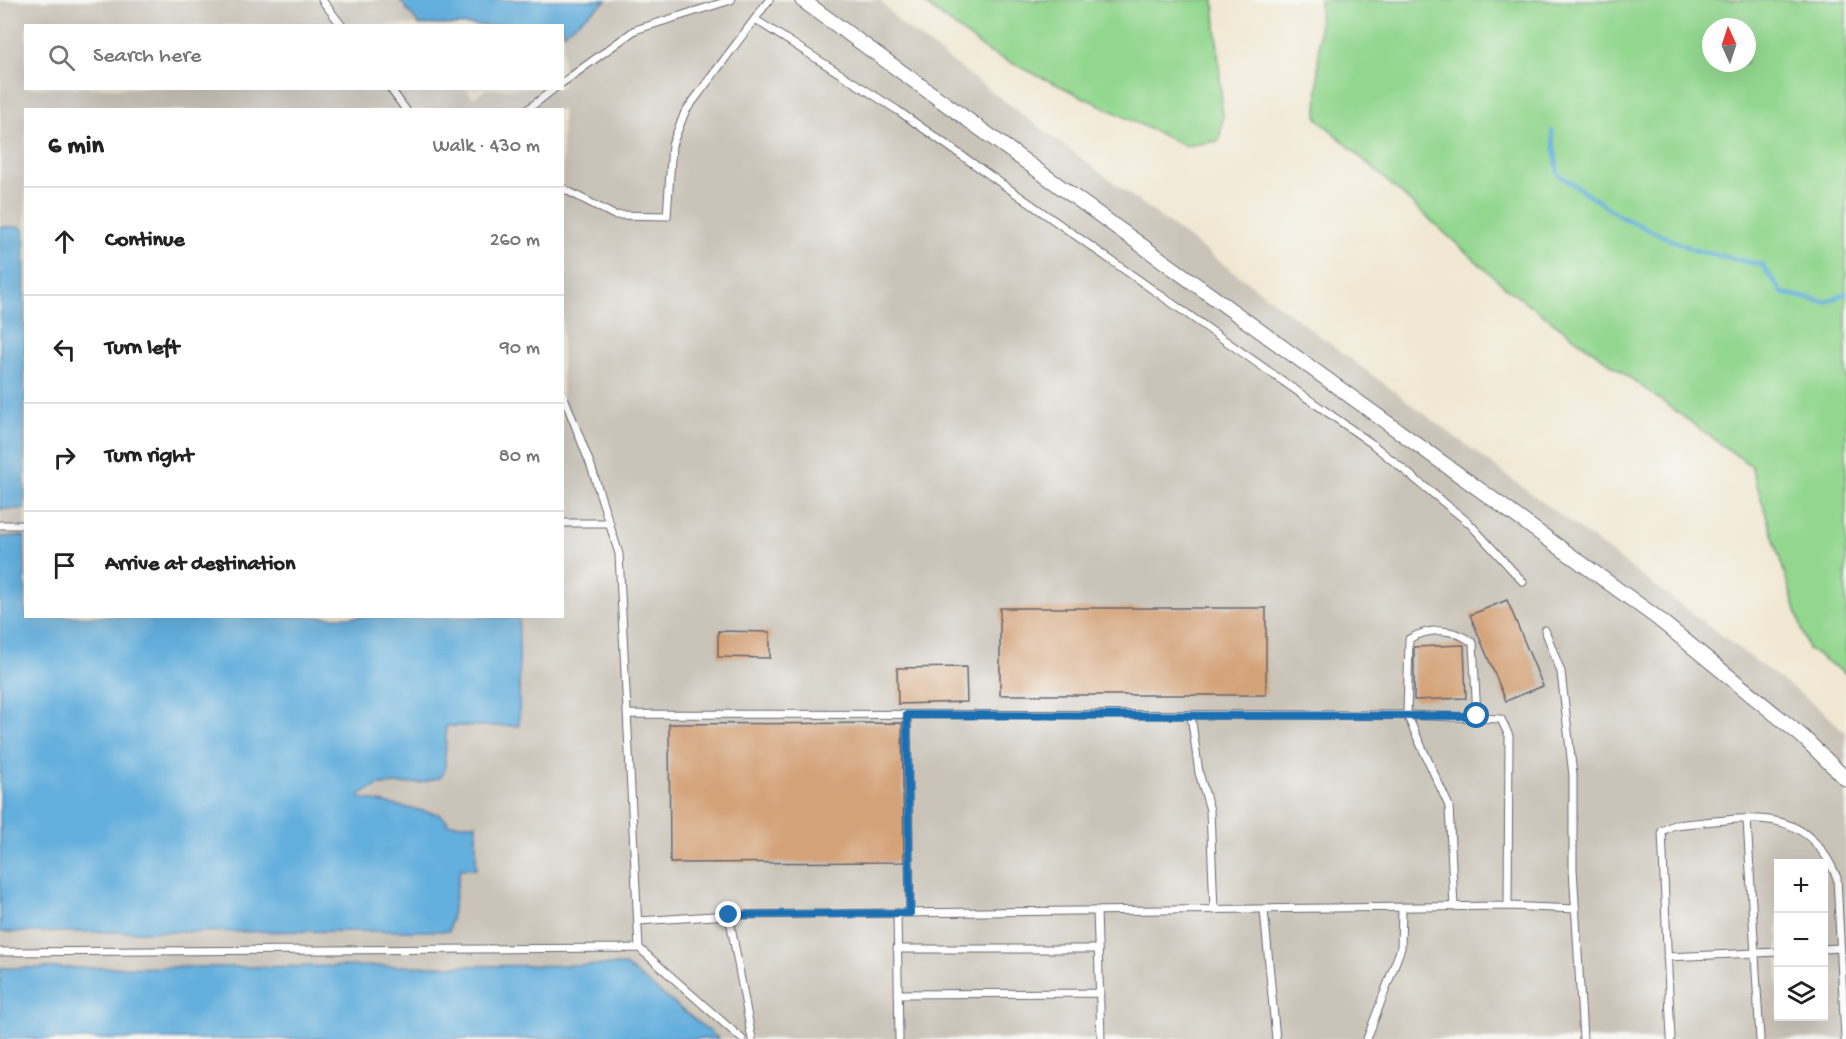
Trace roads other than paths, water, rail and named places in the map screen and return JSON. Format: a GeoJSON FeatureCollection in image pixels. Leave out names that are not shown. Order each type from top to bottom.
{"type":"FeatureCollection","features":[{"type":"Feature","properties":{"kind":"street"},"geometry":{"type":"LineString","coordinates":[[802,0],[1656,617],[1803,737],[1846,779]]}},
{"type":"Feature","properties":{"kind":"lane"},"geometry":{"type":"LineString","coordinates":[[322,0],[340,24]]}},
{"type":"Feature","properties":{"kind":"lane"},"geometry":{"type":"LineString","coordinates":[[564,82],[635,30],[731,0]]}},
{"type":"Feature","properties":{"kind":"lane"},"geometry":{"type":"LineString","coordinates":[[564,189],[614,215],[667,216],[672,145],[685,112],[769,0]]}},
{"type":"Feature","properties":{"kind":"lane"},"geometry":{"type":"LineString","coordinates":[[756,20],[897,111],[1371,443],[1469,523],[1523,582]]}},
{"type":"Feature","properties":{"kind":"lane"},"geometry":{"type":"LineString","coordinates":[[391,90],[405,108]]}},
{"type":"Feature","properties":{"kind":"lane"},"geometry":{"type":"LineString","coordinates":[[530,108],[552,90]]}},
{"type":"Feature","properties":{"kind":"lane"},"geometry":{"type":"LineString","coordinates":[[564,397],[619,554],[639,948]]}},
{"type":"Feature","properties":{"kind":"lane"},"geometry":{"type":"LineString","coordinates":[[564,523],[610,523]]}},
{"type":"Feature","properties":{"kind":"lane"},"geometry":{"type":"LineString","coordinates":[[0,525],[24,525]]}},
{"type":"Feature","properties":{"kind":"lane"},"geometry":{"type":"LineString","coordinates":[[1545,630],[1561,672],[1573,775],[1576,909],[1583,1039]]}},
{"type":"Feature","properties":{"kind":"lane"},"geometry":{"type":"LineString","coordinates":[[1454,907],[1449,806],[1407,715],[1409,639],[1422,632],[1436,631],[1460,633],[1473,643],[1477,716]]}},
{"type":"Feature","properties":{"kind":"lane"},"geometry":{"type":"LineString","coordinates":[[628,714],[1407,715],[1477,716],[1501,719],[1509,736],[1508,906]]}},
{"type":"Feature","properties":{"kind":"lane"},"geometry":{"type":"LineString","coordinates":[[907,715],[910,913]]}},
{"type":"Feature","properties":{"kind":"lane"},"geometry":{"type":"LineString","coordinates":[[1191,715],[1199,773],[1210,810],[1214,910]]}},
{"type":"Feature","properties":{"kind":"lane"},"geometry":{"type":"LineString","coordinates":[[1671,1039],[1662,831],[1674,825],[1768,819],[1791,825],[1808,833],[1821,845],[1837,878],[1845,1039]]}},
{"type":"Feature","properties":{"kind":"lane"},"geometry":{"type":"LineString","coordinates":[[1746,820],[1760,1039]]}},
{"type":"Feature","properties":{"kind":"lane"},"geometry":{"type":"LineString","coordinates":[[638,921],[729,915],[1097,910],[1508,906],[1576,909]]}},
{"type":"Feature","properties":{"kind":"lane"},"geometry":{"type":"LineString","coordinates":[[1367,1039],[1401,948],[1402,908]]}},
{"type":"Feature","properties":{"kind":"lane"},"geometry":{"type":"LineString","coordinates":[[1097,910],[1101,1039]]}},
{"type":"Feature","properties":{"kind":"lane"},"geometry":{"type":"LineString","coordinates":[[1264,910],[1276,1039]]}},
{"type":"Feature","properties":{"kind":"lane"},"geometry":{"type":"LineString","coordinates":[[897,913],[899,1039]]}},
{"type":"Feature","properties":{"kind":"lane"},"geometry":{"type":"LineString","coordinates":[[729,915],[752,1039]]}},
{"type":"Feature","properties":{"kind":"lane"},"geometry":{"type":"LineString","coordinates":[[0,952],[639,948],[742,1039]]}},
{"type":"Feature","properties":{"kind":"lane"},"geometry":{"type":"LineString","coordinates":[[1828,949],[1840,948]]}},
{"type":"Feature","properties":{"kind":"lane"},"geometry":{"type":"LineString","coordinates":[[897,950],[1098,949]]}},
{"type":"Feature","properties":{"kind":"lane"},"geometry":{"type":"LineString","coordinates":[[1668,957],[1774,951]]}},
{"type":"Feature","properties":{"kind":"lane"},"geometry":{"type":"LineString","coordinates":[[898,994],[1100,993]]}},
{"type":"Feature","properties":{"kind":"water"},"geometry":{"type":"Polygon","coordinates":[[[400,0],[607,0],[564,32],[564,24],[418,24],[400,0]]]}},
{"type":"Feature","properties":{"kind":"water"},"geometry":{"type":"Polygon","coordinates":[[[0,227],[19,227],[24,230],[24,509],[0,509],[0,227]]]}},
{"type":"Feature","properties":{"kind":"water"},"geometry":{"type":"Polygon","coordinates":[[[24,536],[24,618],[519,618],[519,726],[446,726],[445,770],[441,777],[421,783],[379,785],[360,794],[360,798],[438,814],[447,820],[447,824],[476,824],[476,869],[460,869],[449,931],[0,932],[0,537],[24,536]]]}},
{"type":"Feature","properties":{"kind":"water"},"geometry":{"type":"Polygon","coordinates":[[[625,965],[719,1039],[0,1039],[0,968],[625,965]]]}},
{"type":"Feature","properties":{"kind":"waterway"},"geometry":{"type":"LineString","coordinates":[[1552,131],[1558,174],[1623,218],[1694,250],[1762,265],[1782,293],[1826,302],[1846,293]]}}]}
